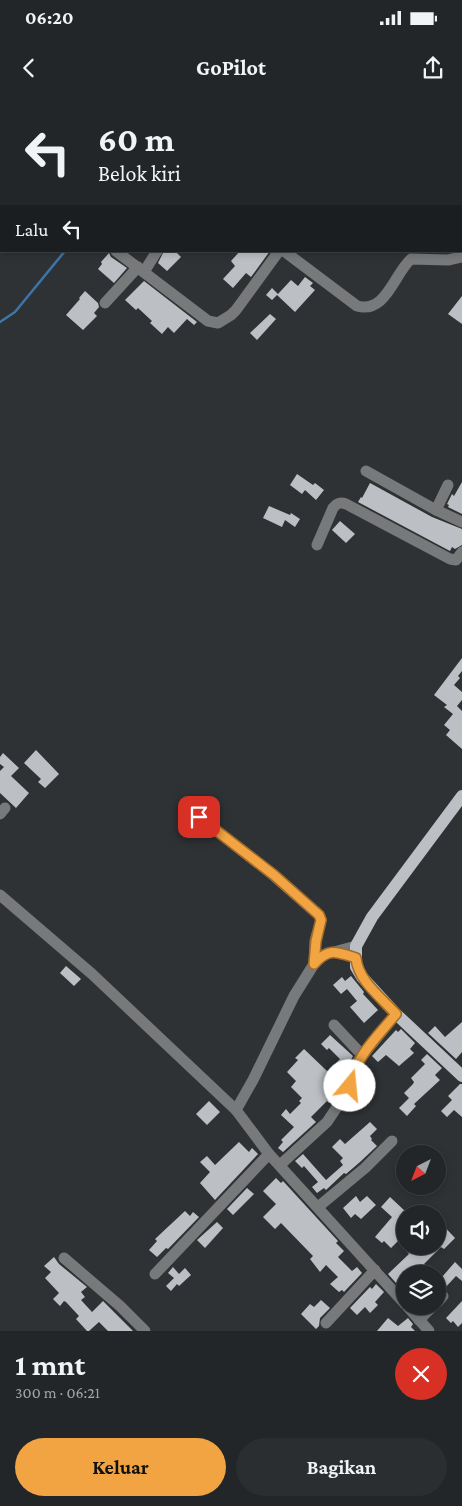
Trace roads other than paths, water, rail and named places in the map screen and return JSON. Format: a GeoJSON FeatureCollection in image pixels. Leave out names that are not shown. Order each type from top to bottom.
{"type":"FeatureCollection","features":[{"type":"Feature","properties":{"kind":"main road"},"geometry":{"type":"LineString","coordinates":[[462,796],[372,917],[356,952],[356,967],[362,977],[396,1014],[462,1076]]}},
{"type":"Feature","properties":{"kind":"street"},"geometry":{"type":"LineString","coordinates":[[117,252],[208,321],[218,323],[236,310],[278,252]]}},
{"type":"Feature","properties":{"kind":"street"},"geometry":{"type":"LineString","coordinates":[[105,303],[156,252]]}},
{"type":"Feature","properties":{"kind":"street"},"geometry":{"type":"LineString","coordinates":[[285,252],[358,306],[365,308],[372,308],[379,302],[404,265],[411,259],[448,260],[462,257]]}},
{"type":"Feature","properties":{"kind":"street"},"geometry":{"type":"LineString","coordinates":[[366,471],[436,510],[462,522]]}},
{"type":"Feature","properties":{"kind":"street"},"geometry":{"type":"LineString","coordinates":[[436,510],[448,485]]}},
{"type":"Feature","properties":{"kind":"street"},"geometry":{"type":"LineString","coordinates":[[317,545],[333,508],[337,504],[342,503],[450,560],[456,560],[462,552]]}},
{"type":"Feature","properties":{"kind":"street"},"geometry":{"type":"LineString","coordinates":[[199,817],[274,875],[319,915],[321,920],[316,941],[314,964]]}},
{"type":"Feature","properties":{"kind":"street"},"geometry":{"type":"LineString","coordinates":[[0,894],[92,974],[236,1110],[269,1154],[396,1294]]}},
{"type":"Feature","properties":{"kind":"street"},"geometry":{"type":"LineString","coordinates":[[236,1110],[253,1080],[294,996],[314,964],[323,955],[335,951],[356,952]]}},
{"type":"Feature","properties":{"kind":"street"},"geometry":{"type":"LineString","coordinates":[[280,1165],[327,1122],[347,1092],[350,1086],[350,1078],[362,1055],[396,1014]]}},
{"type":"Feature","properties":{"kind":"street"},"geometry":{"type":"LineString","coordinates":[[334,1025],[362,1055]]}},
{"type":"Feature","properties":{"kind":"street"},"geometry":{"type":"LineString","coordinates":[[318,1207],[365,1168],[392,1142]]}},
{"type":"Feature","properties":{"kind":"street"},"geometry":{"type":"LineString","coordinates":[[156,1274],[269,1154]]}},
{"type":"Feature","properties":{"kind":"street"},"geometry":{"type":"LineString","coordinates":[[64,1258],[120,1306],[145,1331]]}},
{"type":"Feature","properties":{"kind":"street"},"geometry":{"type":"LineString","coordinates":[[326,1323],[375,1270]]}},
{"type":"Feature","properties":{"kind":"street"},"geometry":{"type":"LineString","coordinates":[[415,1315],[429,1331]]}},
{"type":"Feature","properties":{"kind":"street"},"geometry":{"type":"LineString","coordinates":[[419,1320],[424,1315]]}},
{"type":"Feature","properties":{"kind":"waterway"},"geometry":{"type":"LineString","coordinates":[[0,322],[15,312],[64,252]]}}]}
